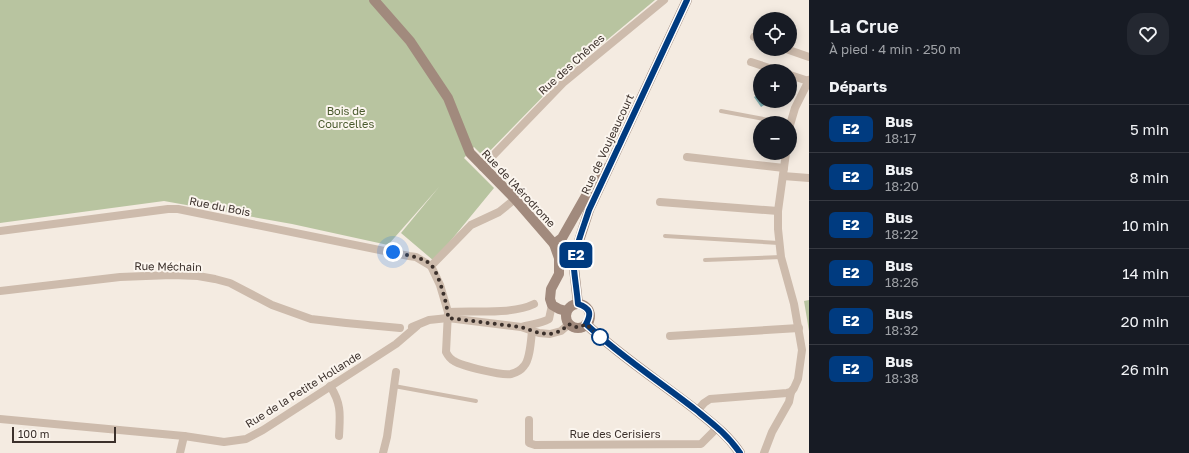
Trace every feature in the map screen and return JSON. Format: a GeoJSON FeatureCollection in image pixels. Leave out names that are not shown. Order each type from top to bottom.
{"type":"FeatureCollection","features":[{"type":"Feature","properties":{"kind":"main road","name":"Rue de l'Aérodrome"},"geometry":{"type":"LineString","coordinates":[[374,0],[410,41],[448,98],[470,153],[554,244],[559,258],[559,274],[551,289],[550,299],[552,305]]}},
{"type":"Feature","properties":{"kind":"main road","name":"Rue de Voujeaucourt"},"geometry":{"type":"LineString","coordinates":[[578,304],[574,268],[579,240],[589,210],[687,0]]}},
{"type":"Feature","properties":{"kind":"main road"},"geometry":{"type":"LineString","coordinates":[[554,244],[562,238],[600,171],[609,167]]}},
{"type":"Feature","properties":{"kind":"main road"},"geometry":{"type":"LineString","coordinates":[[578,304],[585,306],[589,311],[590,318],[581,328],[574,328],[566,320],[566,311],[571,305],[578,304]]}},
{"type":"Feature","properties":{"kind":"main road"},"geometry":{"type":"LineString","coordinates":[[552,305],[566,311]]}},
{"type":"Feature","properties":{"kind":"main road"},"geometry":{"type":"LineString","coordinates":[[586,324],[613,348],[718,428],[733,442],[740,453]]}},
{"type":"Feature","properties":{"kind":"street","name":"Rue des Chênes"},"geometry":{"type":"LineString","coordinates":[[482,167],[563,83],[664,0]]}},
{"type":"Feature","properties":{"kind":"street"},"geometry":{"type":"LineString","coordinates":[[797,53],[809,57]]}},
{"type":"Feature","properties":{"kind":"street"},"geometry":{"type":"LineString","coordinates":[[751,62],[757,64]]}},
{"type":"Feature","properties":{"kind":"street"},"geometry":{"type":"LineString","coordinates":[[792,116],[808,80],[797,77]]}},
{"type":"Feature","properties":{"kind":"street"},"geometry":{"type":"LineString","coordinates":[[687,157],[783,172],[809,178]]}},
{"type":"Feature","properties":{"kind":"street"},"geometry":{"type":"LineString","coordinates":[[764,453],[772,432],[789,402],[801,364],[802,350],[794,304],[781,257],[779,243],[778,211],[785,160]]}},
{"type":"Feature","properties":{"kind":"street"},"geometry":{"type":"LineString","coordinates":[[515,200],[499,212],[471,225],[432,266],[440,285],[448,315],[446,352],[448,357],[453,361],[505,374],[511,374],[525,366],[528,358],[532,331]]}},
{"type":"Feature","properties":{"kind":"street"},"geometry":{"type":"LineString","coordinates":[[660,202],[778,211]]}},
{"type":"Feature","properties":{"kind":"street","name":"Rue du Bois"},"geometry":{"type":"LineString","coordinates":[[0,231],[168,209],[178,209],[416,257],[432,266]]}},
{"type":"Feature","properties":{"kind":"street","name":"Rue Méchain"},"geometry":{"type":"LineString","coordinates":[[0,291],[120,277],[172,275],[198,276],[215,278],[230,283],[272,305],[311,318],[400,328],[417,326]]}},
{"type":"Feature","properties":{"kind":"street"},"geometry":{"type":"LineString","coordinates":[[417,326],[429,320],[448,315],[510,311],[524,309],[534,304]]}},
{"type":"Feature","properties":{"kind":"street"},"geometry":{"type":"LineString","coordinates":[[521,327],[530,324],[542,323],[549,319],[552,305]]}},
{"type":"Feature","properties":{"kind":"street"},"geometry":{"type":"LineString","coordinates":[[448,315],[521,327],[532,331],[550,334],[561,331],[569,324]]}},
{"type":"Feature","properties":{"kind":"street","name":"Rue de la Petite Hollande"},"geometry":{"type":"LineString","coordinates":[[0,419],[184,436],[224,442],[246,439],[263,430],[396,344],[417,326]]}},
{"type":"Feature","properties":{"kind":"street"},"geometry":{"type":"LineString","coordinates":[[400,328],[403,337]]}},
{"type":"Feature","properties":{"kind":"street"},"geometry":{"type":"LineString","coordinates":[[670,336],[799,328]]}},
{"type":"Feature","properties":{"kind":"street"},"geometry":{"type":"LineString","coordinates":[[384,453],[396,372]]}},
{"type":"Feature","properties":{"kind":"street"},"geometry":{"type":"LineString","coordinates":[[330,386],[339,405],[339,436]]}},
{"type":"Feature","properties":{"kind":"street"},"geometry":{"type":"LineString","coordinates":[[697,411],[710,399],[780,395],[792,392]]}},
{"type":"Feature","properties":{"kind":"street","name":"Rue des Cerisiers"},"geometry":{"type":"LineString","coordinates":[[529,420],[529,443],[535,445],[701,444],[718,428]]}},
{"type":"Feature","properties":{"kind":"street"},"geometry":{"type":"LineString","coordinates":[[180,453],[184,436]]}},
{"type":"Feature","properties":{"kind":"lane"},"geometry":{"type":"LineString","coordinates":[[721,111],[753,117]]}},
{"type":"Feature","properties":{"kind":"lane"},"geometry":{"type":"LineString","coordinates":[[665,236],[779,243]]}},
{"type":"Feature","properties":{"kind":"lane"},"geometry":{"type":"LineString","coordinates":[[705,260],[781,257]]}},
{"type":"Feature","properties":{"kind":"lane"},"geometry":{"type":"LineString","coordinates":[[394,386],[476,401]]}},
{"type":"Feature","properties":{"kind":"green space","name":"Bois de Courcelles"},"geometry":{"type":"Polygon","coordinates":[[[0,0],[655,0],[559,80],[484,157],[474,147],[464,158],[494,188],[434,261],[401,233],[439,187],[388,245],[292,224],[164,201],[0,223],[0,0]]]}},
{"type":"Feature","properties":{"kind":"green space"},"geometry":{"type":"Polygon","coordinates":[[[809,300],[809,331],[804,301],[809,300]]]}},
{"type":"Feature","properties":{"kind":"bus line","name":"E2"},"geometry":{"type":"LineString","coordinates":[[687,0],[589,210],[579,240],[574,268],[576,287],[578,304],[585,306],[589,311],[590,318],[586,324],[628,360],[674,393],[718,428],[733,442],[740,453]]}},
{"type":"Feature","properties":{"kind":"route"},"geometry":{"type":"LineString","coordinates":[[393,252],[416,257],[432,266],[440,285],[448,312],[448,318],[521,327],[539,333],[550,334],[561,331],[569,324],[574,328],[581,328],[586,324],[601,338],[600,337]]}}]}
